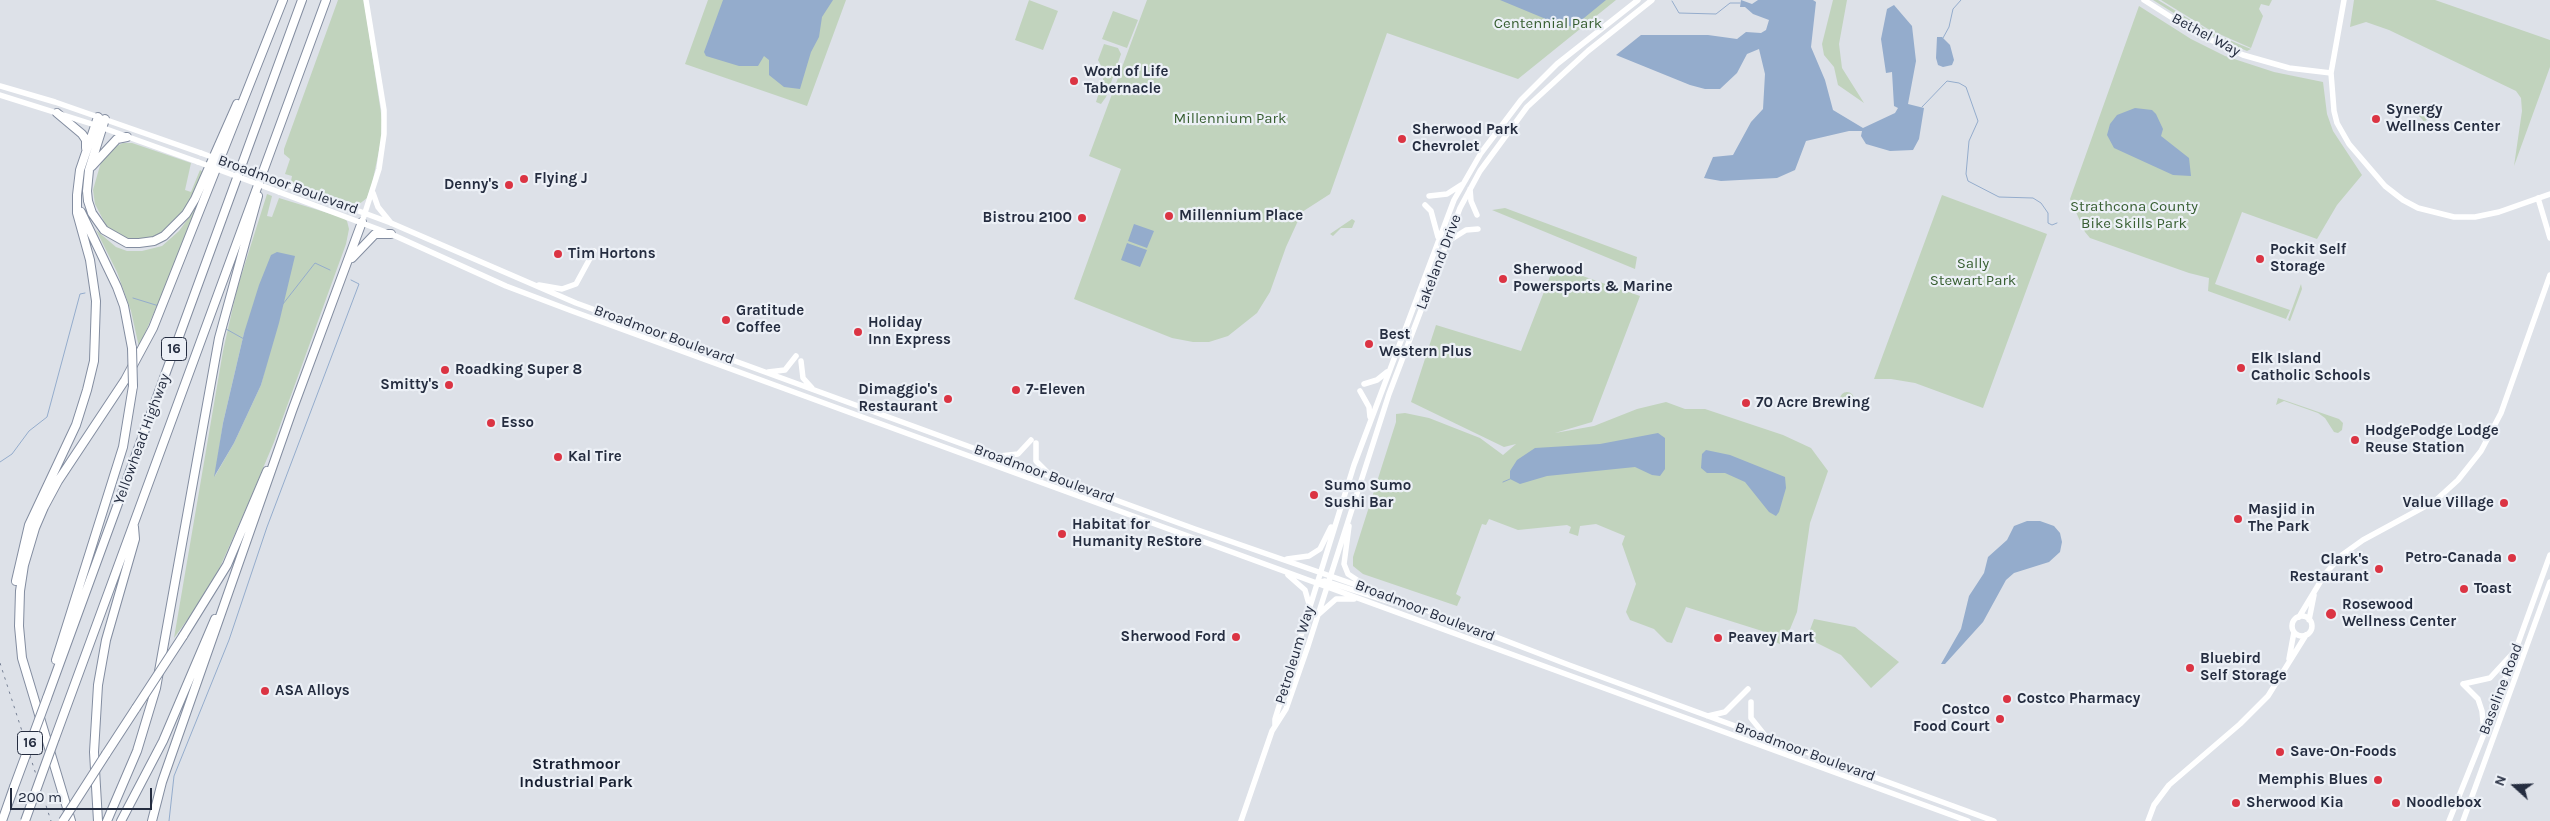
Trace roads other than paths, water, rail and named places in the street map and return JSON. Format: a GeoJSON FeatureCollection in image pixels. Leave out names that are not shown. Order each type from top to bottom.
{"type":"FeatureCollection","features":[{"type":"Feature","properties":{"kind":"highway"},"geometry":{"type":"LineString","coordinates":[[19,626],[22,574],[35,528],[58,481],[125,380],[153,328],[283,0]]}},
{"type":"Feature","properties":{"kind":"highway","name":"Yellowhead Highway"},"geometry":{"type":"LineString","coordinates":[[2,821],[302,0]]}},
{"type":"Feature","properties":{"kind":"highway","name":"Yellowhead Highway"},"geometry":{"type":"LineString","coordinates":[[25,821],[326,0]]}},
{"type":"Feature","properties":{"kind":"highway"},"geometry":{"type":"LineString","coordinates":[[98,126],[86,191],[92,213],[104,230],[127,243],[154,241],[178,225],[195,199],[231,115],[258,62]]}},
{"type":"Feature","properties":{"kind":"highway"},"geometry":{"type":"LineString","coordinates":[[57,113],[82,134],[86,140],[86,151]]}},
{"type":"Feature","properties":{"kind":"highway"},"geometry":{"type":"LineString","coordinates":[[71,821],[27,677],[15,590],[18,565],[28,525],[76,425],[94,361],[96,330],[95,288],[87,244],[77,213],[77,180],[86,151],[101,118]]}},
{"type":"Feature","properties":{"kind":"highway"},"geometry":{"type":"LineString","coordinates":[[90,170],[110,145],[117,139],[126,136]]}},
{"type":"Feature","properties":{"kind":"highway"},"geometry":{"type":"LineString","coordinates":[[106,821],[118,798],[137,751],[156,688],[219,338],[254,215],[264,168]]}},
{"type":"Feature","properties":{"kind":"highway"},"geometry":{"type":"LineString","coordinates":[[47,698],[62,635],[123,447],[133,386],[132,348],[124,306],[103,255],[87,226],[77,195]]}},
{"type":"Feature","properties":{"kind":"highway"},"geometry":{"type":"LineString","coordinates":[[152,821],[162,782],[292,411],[362,222]]}},
{"type":"Feature","properties":{"kind":"highway"},"geometry":{"type":"LineString","coordinates":[[347,263],[374,234],[391,234]]}},
{"type":"Feature","properties":{"kind":"highway"},"geometry":{"type":"LineString","coordinates":[[63,821],[183,636],[226,565],[292,411]]}},
{"type":"Feature","properties":{"kind":"highway"},"geometry":{"type":"LineString","coordinates":[[98,821],[94,785],[94,737],[98,684],[106,640],[135,539],[133,525]]}},
{"type":"Feature","properties":{"kind":"highway"},"geometry":{"type":"LineString","coordinates":[[121,821],[163,741],[238,569]]}},
{"type":"Feature","properties":{"kind":"main road"},"geometry":{"type":"LineString","coordinates":[[362,222],[373,193],[383,150],[384,110],[366,0]]}},
{"type":"Feature","properties":{"kind":"main road","name":"Lakeland Drive"},"geometry":{"type":"LineString","coordinates":[[1317,583],[1370,420],[1438,238],[1462,184],[1481,153],[1521,100],[1557,64],[1638,0]]}},
{"type":"Feature","properties":{"kind":"main road","name":"Lakeland Drive"},"geometry":{"type":"LineString","coordinates":[[1328,582],[1390,390],[1460,208],[1470,189],[1512,125],[1527,107],[1581,56],[1652,0]]}},
{"type":"Feature","properties":{"kind":"main road","name":"Bethel Way"},"geometry":{"type":"LineString","coordinates":[[2144,0],[2196,33],[2243,55],[2289,68],[2331,73]]}},
{"type":"Feature","properties":{"kind":"main road"},"geometry":{"type":"LineString","coordinates":[[2344,0],[2331,73],[2331,98],[2337,123],[2344,136],[2374,174],[2403,200],[2434,214],[2475,217],[2550,194]]}},
{"type":"Feature","properties":{"kind":"main road","name":"Broadmoor Boulevard"},"geometry":{"type":"LineString","coordinates":[[0,86],[101,118],[366,214],[522,282],[994,456],[1285,559],[1320,573],[1328,582],[1362,600],[1968,821]]}},
{"type":"Feature","properties":{"kind":"main road","name":"Broadmoor Boulevard"},"geometry":{"type":"LineString","coordinates":[[0,95],[98,126],[362,222],[506,286],[1280,570],[1317,583],[1328,582],[1372,590],[1994,821]]}},
{"type":"Feature","properties":{"kind":"main road"},"geometry":{"type":"LineString","coordinates":[[1429,196],[1447,194],[1462,184]]}},
{"type":"Feature","properties":{"kind":"main road"},"geometry":{"type":"LineString","coordinates":[[1470,189],[1471,201],[1477,215]]}},
{"type":"Feature","properties":{"kind":"main road"},"geometry":{"type":"LineString","coordinates":[[373,193],[378,207],[391,224]]}},
{"type":"Feature","properties":{"kind":"main road"},"geometry":{"type":"LineString","coordinates":[[2538,198],[2550,238]]}},
{"type":"Feature","properties":{"kind":"main road"},"geometry":{"type":"LineString","coordinates":[[1425,205],[1431,211],[1438,238]]}},
{"type":"Feature","properties":{"kind":"main road"},"geometry":{"type":"LineString","coordinates":[[1447,242],[1466,230],[1478,229]]}},
{"type":"Feature","properties":{"kind":"main road"},"geometry":{"type":"LineString","coordinates":[[522,282],[562,289],[576,284],[594,251]]}},
{"type":"Feature","properties":{"kind":"main road"},"geometry":{"type":"LineString","coordinates":[[2289,661],[2294,632],[2293,624],[2329,568],[2349,549],[2435,501],[2458,480],[2482,451],[2501,413],[2550,275]]}},
{"type":"Feature","properties":{"kind":"main road"},"geometry":{"type":"LineString","coordinates":[[766,372],[785,370],[796,356]]}},
{"type":"Feature","properties":{"kind":"main road"},"geometry":{"type":"LineString","coordinates":[[801,361],[803,378],[814,390]]}},
{"type":"Feature","properties":{"kind":"main road"},"geometry":{"type":"LineString","coordinates":[[1364,384],[1376,381],[1389,370]]}},
{"type":"Feature","properties":{"kind":"main road"},"geometry":{"type":"LineString","coordinates":[[1360,391],[1369,407],[1370,420]]}},
{"type":"Feature","properties":{"kind":"main road"},"geometry":{"type":"LineString","coordinates":[[994,456],[1018,454],[1033,441],[1036,460],[1052,476]]}},
{"type":"Feature","properties":{"kind":"main road"},"geometry":{"type":"LineString","coordinates":[[1358,486],[1344,559],[1348,574],[1372,590]]}},
{"type":"Feature","properties":{"kind":"main road"},"geometry":{"type":"LineString","coordinates":[[1285,559],[1309,556],[1320,549],[1342,504]]}},
{"type":"Feature","properties":{"kind":"main road","name":"Baseline Road"},"geometry":{"type":"LineString","coordinates":[[2450,818],[2516,650],[2550,555]]}},
{"type":"Feature","properties":{"kind":"main road"},"geometry":{"type":"LineString","coordinates":[[1280,570],[1305,590],[1310,606]]}},
{"type":"Feature","properties":{"kind":"main road"},"geometry":{"type":"LineString","coordinates":[[1328,582],[1393,603],[1405,602]]}},
{"type":"Feature","properties":{"kind":"main road","name":"Petroleum Way"},"geometry":{"type":"LineString","coordinates":[[1274,727],[1286,710],[1328,582]]}},
{"type":"Feature","properties":{"kind":"main road","name":"Baseline Road"},"geometry":{"type":"LineString","coordinates":[[2463,821],[2550,582]]}},
{"type":"Feature","properties":{"kind":"main road","name":"Petroleum Way"},"geometry":{"type":"LineString","coordinates":[[1241,821],[1274,727],[1317,583]]}},
{"type":"Feature","properties":{"kind":"main road"},"geometry":{"type":"LineString","coordinates":[[2148,821],[2154,805],[2169,784],[2256,709],[2268,696],[2312,628],[2309,620],[2315,591]]}},
{"type":"Feature","properties":{"kind":"main road"},"geometry":{"type":"LineString","coordinates":[[1317,615],[1336,599],[1362,600]]}},
{"type":"Feature","properties":{"kind":"main road"},"geometry":{"type":"LineString","coordinates":[[2299,617],[2309,620]]}},
{"type":"Feature","properties":{"kind":"main road"},"geometry":{"type":"LineString","coordinates":[[2294,632],[2300,636],[2306,635]]}},
{"type":"Feature","properties":{"kind":"main road"},"geometry":{"type":"LineString","coordinates":[[2484,734],[2482,711],[2478,699],[2463,684],[2490,678],[2516,650]]}},
{"type":"Feature","properties":{"kind":"main road"},"geometry":{"type":"LineString","coordinates":[[1707,716],[1725,712],[1748,688]]}},
{"type":"Feature","properties":{"kind":"main road"},"geometry":{"type":"LineString","coordinates":[[1751,702],[1751,718],[1767,738]]}},
{"type":"Feature","properties":{"kind":"main road"},"geometry":{"type":"LineString","coordinates":[[2444,821],[2450,818]]}},
{"type":"Feature","properties":{"kind":"water"},"geometry":{"type":"Polygon","coordinates":[[[723,0],[833,0],[822,17],[819,37],[811,52],[800,89],[784,87],[769,75],[769,60],[764,56],[758,66],[739,66],[706,56],[704,52],[723,0]]]}},
{"type":"Feature","properties":{"kind":"water"},"geometry":{"type":"Polygon","coordinates":[[[1500,0],[1606,0],[1573,27],[1553,22],[1500,0]]]}},
{"type":"Feature","properties":{"kind":"water"},"geometry":{"type":"Polygon","coordinates":[[[1741,0],[1752,4],[1758,0],[1813,0],[1816,2],[1811,47],[1825,80],[1833,110],[1863,128],[1895,113],[1898,108],[1894,106],[1892,72],[1886,73],[1881,39],[1887,9],[1894,5],[1912,26],[1916,61],[1908,104],[1924,108],[1919,139],[1913,150],[1890,151],[1866,144],[1861,136],[1862,131],[1849,131],[1806,141],[1795,170],[1777,178],[1721,181],[1704,178],[1713,157],[1733,155],[1751,122],[1763,109],[1765,74],[1759,49],[1747,54],[1737,73],[1720,89],[1705,89],[1690,85],[1616,55],[1641,35],[1708,35],[1737,39],[1746,32],[1761,33],[1766,30],[1769,20],[1753,14],[1745,7],[1740,7],[1741,0]]]}},
{"type":"Feature","properties":{"kind":"water"},"geometry":{"type":"Polygon","coordinates":[[[1937,37],[1942,37],[1950,45],[1954,60],[1952,65],[1943,67],[1938,65],[1936,58],[1937,37]]]}},
{"type":"Feature","properties":{"kind":"water"},"geometry":{"type":"Polygon","coordinates":[[[2135,108],[2152,110],[2156,114],[2163,129],[2161,136],[2189,158],[2191,176],[2173,175],[2114,148],[2107,135],[2110,124],[2117,115],[2135,108]]]}},
{"type":"Feature","properties":{"kind":"water"},"geometry":{"type":"Polygon","coordinates":[[[1134,224],[1154,231],[1147,248],[1128,241],[1134,224]]]}},
{"type":"Feature","properties":{"kind":"water"},"geometry":{"type":"Polygon","coordinates":[[[1127,243],[1147,250],[1140,267],[1121,260],[1127,243]]]}},
{"type":"Feature","properties":{"kind":"water"},"geometry":{"type":"Polygon","coordinates":[[[277,252],[295,256],[279,323],[261,385],[234,443],[214,477],[223,423],[244,333],[259,285],[271,255],[277,252]]]}},
{"type":"Feature","properties":{"kind":"water"},"geometry":{"type":"Polygon","coordinates":[[[1658,433],[1665,438],[1665,469],[1660,476],[1652,475],[1635,467],[1547,476],[1520,484],[1510,479],[1510,471],[1517,460],[1535,448],[1600,444],[1658,433]]]}},
{"type":"Feature","properties":{"kind":"water"},"geometry":{"type":"Polygon","coordinates":[[[1706,450],[1730,455],[1785,477],[1786,488],[1776,516],[1769,512],[1745,482],[1725,473],[1707,473],[1701,468],[1702,454],[1706,450]]]}},
{"type":"Feature","properties":{"kind":"water"},"geometry":{"type":"Polygon","coordinates":[[[2027,521],[2040,521],[2054,526],[2060,533],[2062,542],[2060,552],[2049,562],[2014,573],[2006,580],[1983,622],[1945,664],[1941,664],[1961,629],[1969,596],[1984,573],[1988,557],[2007,540],[2014,526],[2027,521]]]}},
{"type":"Feature","properties":{"kind":"waterway"},"geometry":{"type":"LineString","coordinates":[[1943,38],[1949,27],[1953,9],[1961,0]]}},
{"type":"Feature","properties":{"kind":"waterway"},"geometry":{"type":"LineString","coordinates":[[1672,1],[1679,13],[1716,14],[1730,3],[1740,3]]}},
{"type":"Feature","properties":{"kind":"waterway"},"geometry":{"type":"LineString","coordinates":[[1922,107],[1947,81],[1959,83],[1966,87],[1978,121],[1969,141],[1966,174],[1968,181],[1999,197],[2033,198],[2041,203],[2048,213],[2048,223],[2052,225],[2057,223]]}},
{"type":"Feature","properties":{"kind":"waterway"},"geometry":{"type":"LineString","coordinates":[[283,304],[315,263],[330,270]]}},
{"type":"Feature","properties":{"kind":"waterway"},"geometry":{"type":"LineString","coordinates":[[169,821],[174,776],[229,640],[267,527],[359,284],[351,280]]}},
{"type":"Feature","properties":{"kind":"waterway"},"geometry":{"type":"LineString","coordinates":[[0,462],[12,454],[29,431],[47,417],[80,294],[85,293]]}},
{"type":"Feature","properties":{"kind":"waterway"},"geometry":{"type":"LineString","coordinates":[[133,298],[159,306]]}},
{"type":"Feature","properties":{"kind":"waterway"},"geometry":{"type":"LineString","coordinates":[[226,329],[244,339]]}},
{"type":"Feature","properties":{"kind":"waterway"},"geometry":{"type":"LineString","coordinates":[[1503,482],[1510,479]]}},
{"type":"Feature","properties":{"kind":"railway"},"geometry":{"type":"LineString","coordinates":[[0,663],[51,821]]}},
{"type":"Feature","properties":{"kind":"place","name":"Word of Life Tabernacle"},"geometry":{"type":"Point","coordinates":[1074,81]}},
{"type":"Feature","properties":{"kind":"place","name":"Synergy Wellness Center"},"geometry":{"type":"Point","coordinates":[2376,119]}},
{"type":"Feature","properties":{"kind":"place","name":"Sherwood Park Chevrolet"},"geometry":{"type":"Point","coordinates":[1402,139]}},
{"type":"Feature","properties":{"kind":"place","name":"Flying J"},"geometry":{"type":"Point","coordinates":[524,179]}},
{"type":"Feature","properties":{"kind":"place","name":"Denny's"},"geometry":{"type":"Point","coordinates":[509,185]}},
{"type":"Feature","properties":{"kind":"place","name":"Millennium Place"},"geometry":{"type":"Point","coordinates":[1169,216]}},
{"type":"Feature","properties":{"kind":"place","name":"Bistrou 2100"},"geometry":{"type":"Point","coordinates":[1082,218]}},
{"type":"Feature","properties":{"kind":"place","name":"Tim Hortons"},"geometry":{"type":"Point","coordinates":[558,254]}},
{"type":"Feature","properties":{"kind":"place","name":"Pockit Self Storage"},"geometry":{"type":"Point","coordinates":[2260,259]}},
{"type":"Feature","properties":{"kind":"place","name":"Sherwood Powersports & Marine"},"geometry":{"type":"Point","coordinates":[1503,279]}},
{"type":"Feature","properties":{"kind":"place","name":"Gratitude Coffee"},"geometry":{"type":"Point","coordinates":[726,320]}},
{"type":"Feature","properties":{"kind":"place","name":"Holiday Inn Express"},"geometry":{"type":"Point","coordinates":[858,332]}},
{"type":"Feature","properties":{"kind":"place","name":"Best Western Plus"},"geometry":{"type":"Point","coordinates":[1369,344]}},
{"type":"Feature","properties":{"kind":"place","name":"Elk Island Catholic Schools"},"geometry":{"type":"Point","coordinates":[2241,368]}},
{"type":"Feature","properties":{"kind":"place","name":"Roadking Super 8"},"geometry":{"type":"Point","coordinates":[445,370]}},
{"type":"Feature","properties":{"kind":"place","name":"Smitty's"},"geometry":{"type":"Point","coordinates":[449,385]}},
{"type":"Feature","properties":{"kind":"place","name":"7-Eleven"},"geometry":{"type":"Point","coordinates":[1016,390]}},
{"type":"Feature","properties":{"kind":"place","name":"Dimaggio's Restaurant"},"geometry":{"type":"Point","coordinates":[948,399]}},
{"type":"Feature","properties":{"kind":"place","name":"70 Acre Brewing"},"geometry":{"type":"Point","coordinates":[1746,403]}},
{"type":"Feature","properties":{"kind":"place","name":"Esso"},"geometry":{"type":"Point","coordinates":[491,423]}},
{"type":"Feature","properties":{"kind":"place","name":"HodgePodge Lodge Reuse Station"},"geometry":{"type":"Point","coordinates":[2355,440]}},
{"type":"Feature","properties":{"kind":"place","name":"Kal Tire"},"geometry":{"type":"Point","coordinates":[558,457]}},
{"type":"Feature","properties":{"kind":"place","name":"Sumo Sumo Sushi Bar"},"geometry":{"type":"Point","coordinates":[1314,495]}},
{"type":"Feature","properties":{"kind":"place","name":"Value Village"},"geometry":{"type":"Point","coordinates":[2504,503]}},
{"type":"Feature","properties":{"kind":"place","name":"Masjid in The Park"},"geometry":{"type":"Point","coordinates":[2238,519]}},
{"type":"Feature","properties":{"kind":"place","name":"Habitat for Humanity ReStore"},"geometry":{"type":"Point","coordinates":[1062,534]}},
{"type":"Feature","properties":{"kind":"place","name":"Petro-Canada"},"geometry":{"type":"Point","coordinates":[2512,558]}},
{"type":"Feature","properties":{"kind":"place","name":"Clark's Restaurant"},"geometry":{"type":"Point","coordinates":[2379,569]}},
{"type":"Feature","properties":{"kind":"place","name":"Toast"},"geometry":{"type":"Point","coordinates":[2464,589]}},
{"type":"Feature","properties":{"kind":"place","name":"Rosewood Wellness Center"},"geometry":{"type":"Point","coordinates":[2331,614]}},
{"type":"Feature","properties":{"kind":"place","name":"Sherwood Ford"},"geometry":{"type":"Point","coordinates":[1236,637]}},
{"type":"Feature","properties":{"kind":"place","name":"Peavey Mart"},"geometry":{"type":"Point","coordinates":[1718,638]}},
{"type":"Feature","properties":{"kind":"place","name":"Bluebird Self Storage"},"geometry":{"type":"Point","coordinates":[2190,668]}},
{"type":"Feature","properties":{"kind":"place","name":"ASA Alloys"},"geometry":{"type":"Point","coordinates":[265,691]}},
{"type":"Feature","properties":{"kind":"place","name":"Costco Pharmacy"},"geometry":{"type":"Point","coordinates":[2007,699]}},
{"type":"Feature","properties":{"kind":"place","name":"Costco Food Court"},"geometry":{"type":"Point","coordinates":[2000,719]}},
{"type":"Feature","properties":{"kind":"place","name":"Save-On-Foods"},"geometry":{"type":"Point","coordinates":[2280,752]}},
{"type":"Feature","properties":{"kind":"place","name":"Memphis Blues"},"geometry":{"type":"Point","coordinates":[2378,780]}},
{"type":"Feature","properties":{"kind":"place","name":"Sherwood Kia"},"geometry":{"type":"Point","coordinates":[2236,803]}},
{"type":"Feature","properties":{"kind":"place","name":"Noodlebox"},"geometry":{"type":"Point","coordinates":[2396,803]}},
{"type":"Feature","properties":{"kind":"district","name":"Strathmoor Industrial Park"},"geometry":{"type":"Point","coordinates":[576,773]}},
{"type":"Feature","properties":{"kind":"park label","name":"Centennial Park"},"geometry":{"type":"Point","coordinates":[1548,24]}},
{"type":"Feature","properties":{"kind":"park label","name":"Millennium Park"},"geometry":{"type":"Point","coordinates":[1230,119]}},
{"type":"Feature","properties":{"kind":"park label","name":"Strathcona County Bike Skills Park"},"geometry":{"type":"Point","coordinates":[2134,216]}},
{"type":"Feature","properties":{"kind":"park label","name":"Sally Stewart Park"},"geometry":{"type":"Point","coordinates":[1973,272]}}]}
